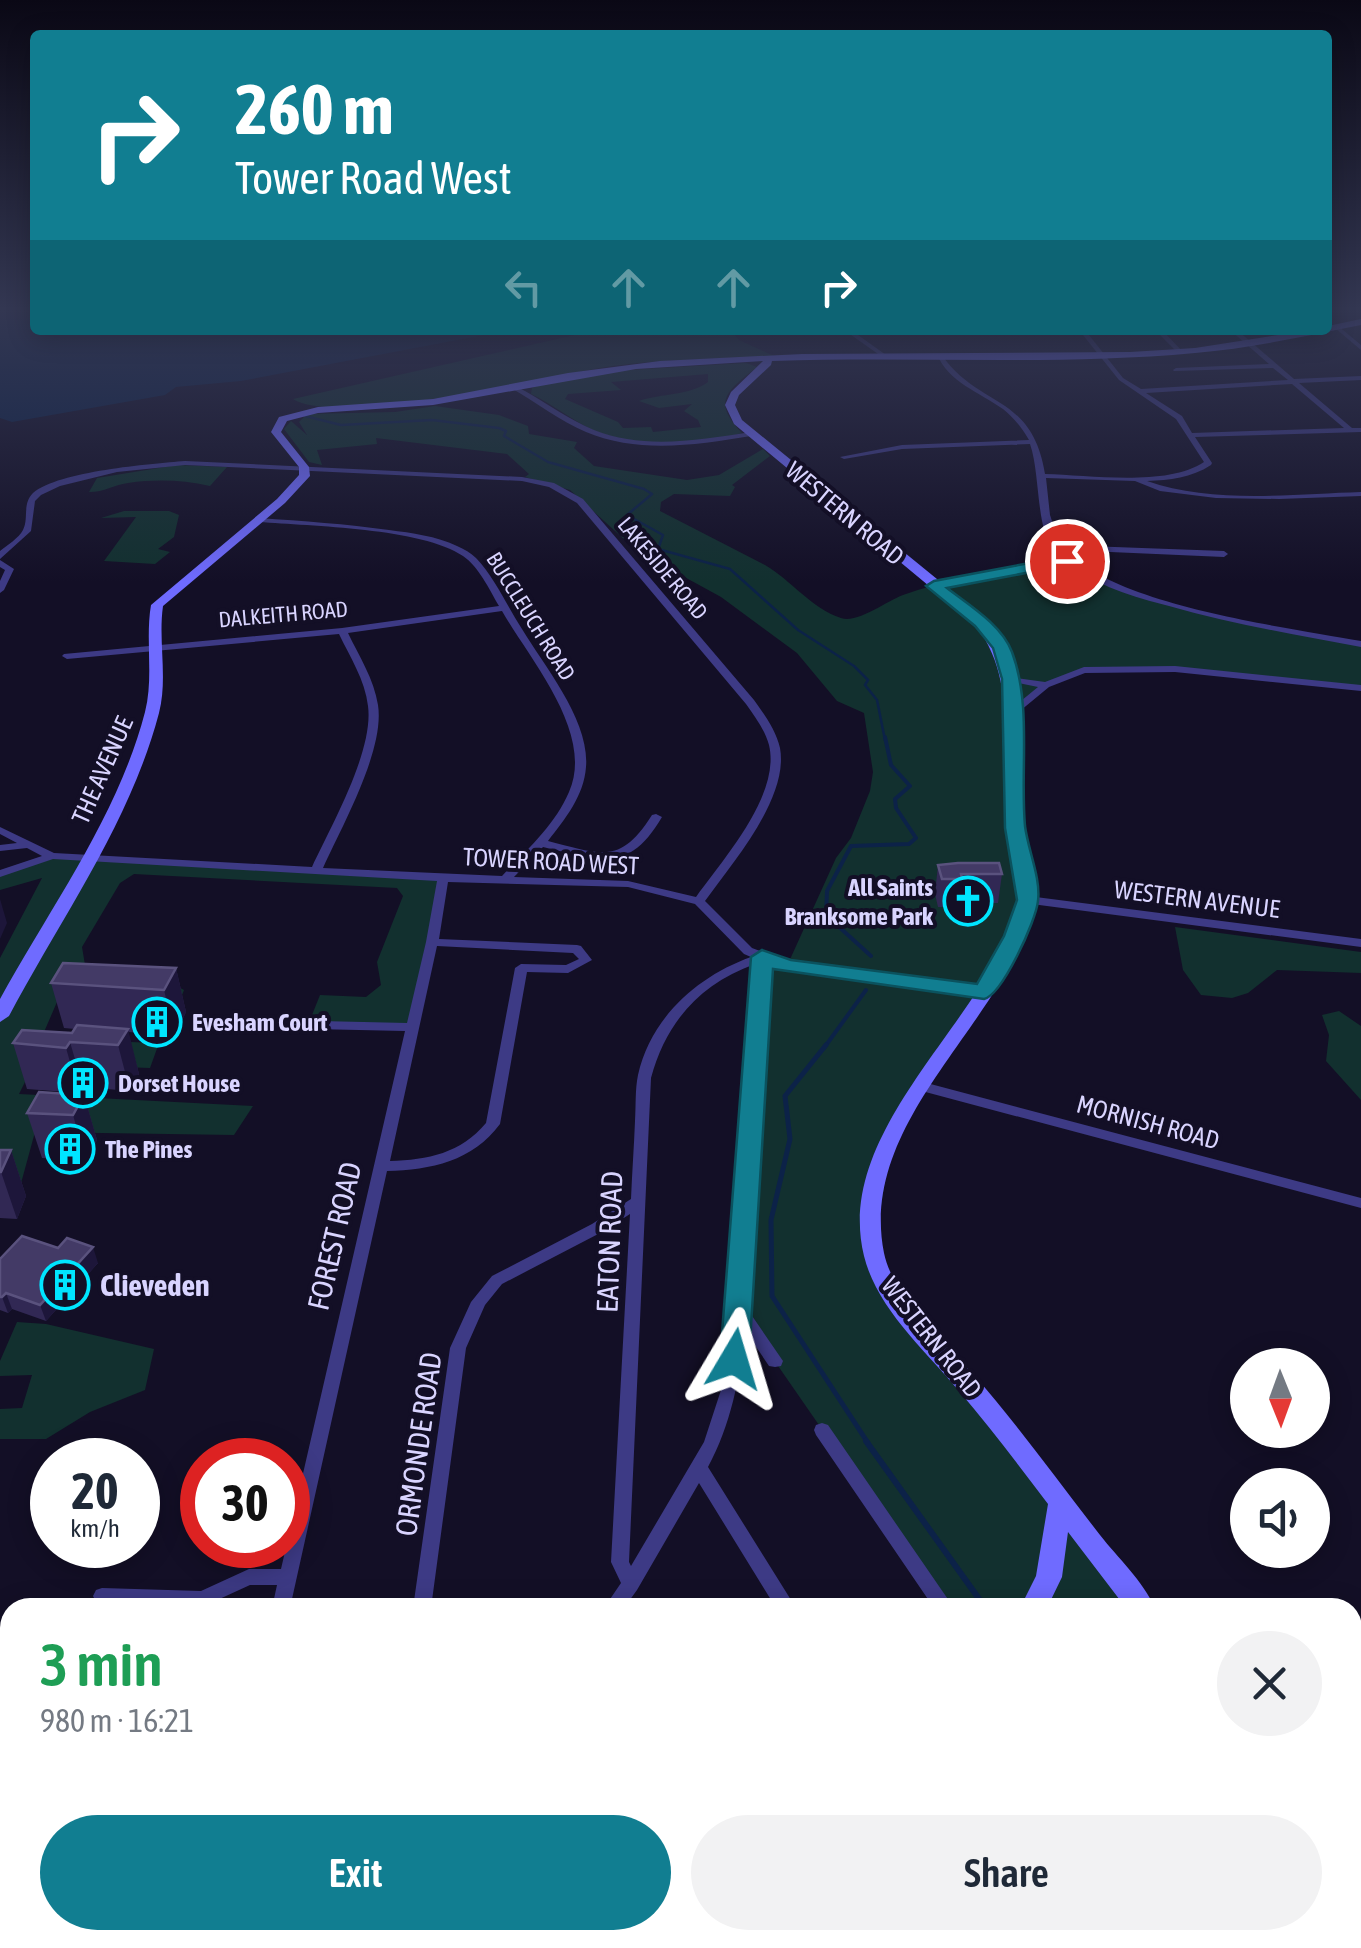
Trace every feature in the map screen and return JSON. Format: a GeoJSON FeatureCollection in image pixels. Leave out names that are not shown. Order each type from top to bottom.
{"type":"FeatureCollection","features":[{"type":"Feature","properties":{"kind":"main road"},"geometry":{"type":"LineString","coordinates":[[304,467],[276,432],[280,421],[292,415],[438,401]]}},
{"type":"Feature","properties":{"kind":"main road","name":"WESTERN ROAD"},"geometry":{"type":"LineString","coordinates":[[731,401],[738,422],[751,434],[980,622],[1002,647],[1011,679],[1015,828],[1028,900],[1015,936],[984,992],[907,1106],[880,1164],[870,1230],[873,1258],[886,1284],[919,1328],[1134,1598]]}},
{"type":"Feature","properties":{"kind":"main road","name":"THE AVENUE"},"geometry":{"type":"LineString","coordinates":[[0,1016],[88,857],[142,747],[154,707],[157,605],[302,480],[304,467]]}},
{"type":"Feature","properties":{"kind":"main road"},"geometry":{"type":"LineString","coordinates":[[1038,1598],[1049,1577],[1060,1504]]}},
{"type":"Feature","properties":{"kind":"street"},"geometry":{"type":"LineString","coordinates":[[535,401],[582,428],[629,442],[678,443],[751,434]]}},
{"type":"Feature","properties":{"kind":"street"},"geometry":{"type":"LineString","coordinates":[[990,401],[1015,416],[1034,442],[1048,524],[1056,547],[1067,561],[1102,580],[1176,606],[1361,644]]}},
{"type":"Feature","properties":{"kind":"street"},"geometry":{"type":"LineString","coordinates":[[1041,476],[1166,478],[1202,470],[1208,463],[1193,435],[1172,410],[1158,401]]}},
{"type":"Feature","properties":{"kind":"street"},"geometry":{"type":"LineString","coordinates":[[1317,401],[1350,430]]}},
{"type":"Feature","properties":{"kind":"street"},"geometry":{"type":"LineString","coordinates":[[1193,435],[1361,430]]}},
{"type":"Feature","properties":{"kind":"street"},"geometry":{"type":"LineString","coordinates":[[844,457],[902,447],[1034,442]]}},
{"type":"Feature","properties":{"kind":"street","name":"LAKESIDE ROAD"},"geometry":{"type":"LineString","coordinates":[[21,540],[30,528],[34,497],[56,484],[171,463],[522,479],[551,485],[580,501],[750,702],[764,722],[775,751],[775,778],[765,801],[699,901]]}},
{"type":"Feature","properties":{"kind":"street"},"geometry":{"type":"LineString","coordinates":[[1132,478],[1150,486],[1194,492],[1361,494]]}},
{"type":"Feature","properties":{"kind":"street","name":"BUCCLEUCH ROAD"},"geometry":{"type":"LineString","coordinates":[[259,520],[415,538],[468,556],[574,724],[581,747],[578,792],[542,844],[505,880]]}},
{"type":"Feature","properties":{"kind":"street"},"geometry":{"type":"LineString","coordinates":[[0,539],[21,540]]}},
{"type":"Feature","properties":{"kind":"street"},"geometry":{"type":"LineString","coordinates":[[0,590],[10,568],[0,560],[21,540]]}},
{"type":"Feature","properties":{"kind":"street"},"geometry":{"type":"LineString","coordinates":[[1056,547],[1224,554]]}},
{"type":"Feature","properties":{"kind":"street"},"geometry":{"type":"LineString","coordinates":[[934,586],[1067,561]]}},
{"type":"Feature","properties":{"kind":"street","name":"DALKEITH ROAD"},"geometry":{"type":"LineString","coordinates":[[67,656],[342,630],[502,608]]}},
{"type":"Feature","properties":{"kind":"street"},"geometry":{"type":"LineString","coordinates":[[316,871],[366,750],[374,716],[366,681],[342,630]]}},
{"type":"Feature","properties":{"kind":"street"},"geometry":{"type":"LineString","coordinates":[[1010,714],[1046,685],[1084,670],[1218,672],[1361,688]]}},
{"type":"Feature","properties":{"kind":"street"},"geometry":{"type":"LineString","coordinates":[[1011,679],[1046,685]]}},
{"type":"Feature","properties":{"kind":"street"},"geometry":{"type":"LineString","coordinates":[[542,844],[598,856],[618,856],[636,848],[656,817]]}},
{"type":"Feature","properties":{"kind":"street"},"geometry":{"type":"LineString","coordinates":[[0,830],[52,856]]}},
{"type":"Feature","properties":{"kind":"street"},"geometry":{"type":"LineString","coordinates":[[0,848],[26,845]]}},
{"type":"Feature","properties":{"kind":"street"},"geometry":{"type":"LineString","coordinates":[[0,874],[52,856]]}},
{"type":"Feature","properties":{"kind":"street","name":"TOWER ROAD WEST"},"geometry":{"type":"LineString","coordinates":[[52,856],[628,884],[699,901]]}},
{"type":"Feature","properties":{"kind":"street","name":"FOREST ROAD"},"geometry":{"type":"LineString","coordinates":[[283,1598],[432,942],[443,878]]}},
{"type":"Feature","properties":{"kind":"street","name":"WESTERN AVENUE"},"geometry":{"type":"LineString","coordinates":[[1028,900],[1361,943]]}},
{"type":"Feature","properties":{"kind":"street"},"geometry":{"type":"LineString","coordinates":[[699,901],[732,936],[762,957],[787,966],[984,992]]}},
{"type":"Feature","properties":{"kind":"street"},"geometry":{"type":"LineString","coordinates":[[432,942],[577,948],[586,960],[568,968],[521,968]]}},
{"type":"Feature","properties":{"kind":"street"},"geometry":{"type":"LineString","coordinates":[[380,1166],[442,1160],[485,1135],[493,1124],[521,968],[515,944]]}},
{"type":"Feature","properties":{"kind":"street"},"geometry":{"type":"LineString","coordinates":[[620,1598],[712,1444],[729,1390],[740,1311],[762,957]]}},
{"type":"Feature","properties":{"kind":"street","name":"EATON ROAD"},"geometry":{"type":"LineString","coordinates":[[631,1584],[620,1562],[649,1053],[671,1016],[706,984],[762,957]]}},
{"type":"Feature","properties":{"kind":"street"},"geometry":{"type":"LineString","coordinates":[[226,1023],[412,1027]]}},
{"type":"Feature","properties":{"kind":"street","name":"MORNISH ROAD"},"geometry":{"type":"LineString","coordinates":[[923,1087],[1361,1203]]}},
{"type":"Feature","properties":{"kind":"street","name":"ORMONDE ROAD"},"geometry":{"type":"LineString","coordinates":[[423,1598],[458,1348],[479,1302],[497,1280],[597,1228],[638,1201]]}},
{"type":"Feature","properties":{"kind":"street"},"geometry":{"type":"LineString","coordinates":[[740,1311],[775,1362]]}},
{"type":"Feature","properties":{"kind":"street"},"geometry":{"type":"LineString","coordinates":[[822,1430],[938,1598]]}},
{"type":"Feature","properties":{"kind":"street"},"geometry":{"type":"LineString","coordinates":[[698,1468],[781,1598]]}},
{"type":"Feature","properties":{"kind":"street"},"geometry":{"type":"LineString","coordinates":[[102,1596],[202,1598],[249,1577],[288,1577]]}},
{"type":"Feature","properties":{"kind":"green space"},"geometry":{"type":"Polygon","coordinates":[[[300,401],[420,401],[354,407],[318,406],[300,401]]]}},
{"type":"Feature","properties":{"kind":"green space"},"geometry":{"type":"Polygon","coordinates":[[[569,401],[618,422],[623,428],[651,427],[653,432],[701,427],[698,420],[684,411],[692,404],[659,408],[639,401],[726,401],[727,413],[742,433],[706,441],[628,440],[593,430],[547,402],[569,401]]]}},
{"type":"Feature","properties":{"kind":"green space"},"geometry":{"type":"Polygon","coordinates":[[[435,406],[499,415],[528,426],[529,434],[577,442],[574,448],[594,466],[687,480],[719,475],[763,449],[770,456],[732,485],[735,487],[730,496],[674,494],[661,502],[660,511],[765,565],[821,608],[841,618],[856,617],[925,588],[1067,561],[1132,593],[1170,605],[1361,644],[1361,688],[1219,672],[1084,670],[1046,685],[1010,714],[1028,888],[1015,937],[892,1134],[873,1258],[1135,1598],[939,1598],[740,1311],[762,957],[787,966],[836,858],[851,838],[870,791],[873,772],[864,713],[837,701],[797,653],[721,597],[637,551],[570,490],[525,477],[529,474],[507,454],[376,438],[377,444],[317,450],[322,465],[309,462],[284,429],[291,421],[307,435],[299,422],[307,414],[395,412],[435,406]]]}},
{"type":"Feature","properties":{"kind":"green space"},"geometry":{"type":"Polygon","coordinates":[[[177,465],[227,467],[210,486],[149,481],[89,492],[97,478],[177,465]]]}},
{"type":"Feature","properties":{"kind":"green space"},"geometry":{"type":"Polygon","coordinates":[[[124,511],[169,511],[179,515],[174,537],[158,549],[170,552],[155,564],[104,561],[136,517],[101,518],[124,511]]]}},
{"type":"Feature","properties":{"kind":"green space"},"geometry":{"type":"Polygon","coordinates":[[[52,856],[443,878],[413,1027],[308,1025],[320,995],[366,997],[381,985],[377,962],[403,896],[397,888],[134,874],[120,883],[82,947],[85,965],[169,982],[184,990],[178,1006],[57,1002],[41,1039],[159,1043],[150,1068],[34,1064],[19,1094],[253,1106],[234,1135],[35,1132],[20,1187],[0,1187],[0,958],[42,878],[0,890],[0,874],[52,856]]]}},
{"type":"Feature","properties":{"kind":"green space"},"geometry":{"type":"Polygon","coordinates":[[[1175,927],[1361,952],[1361,973],[1277,970],[1248,993],[1232,998],[1201,995],[1183,970],[1175,927]]]}},
{"type":"Feature","properties":{"kind":"green space"},"geometry":{"type":"Polygon","coordinates":[[[1339,1011],[1361,1026],[1361,1100],[1326,1061],[1329,1035],[1322,1015],[1339,1011]]]}},
{"type":"Feature","properties":{"kind":"green space"},"geometry":{"type":"Polygon","coordinates":[[[17,1322],[46,1324],[154,1349],[145,1390],[90,1412],[48,1438],[0,1439],[0,1409],[22,1408],[32,1375],[0,1376],[0,1361],[17,1322]]]}},
{"type":"Feature","properties":{"kind":"water"},"geometry":{"type":"Polygon","coordinates":[[[0,401],[132,401],[12,422],[0,418],[0,401]]]}},
{"type":"Feature","properties":{"kind":"building"},"geometry":{"type":"Polygon","coordinates":[[[999,863],[1002,874],[961,874],[962,879],[942,879],[938,865],[999,863]]]}},
{"type":"Feature","properties":{"kind":"building"},"geometry":{"type":"Polygon","coordinates":[[[63,963],[176,968],[164,990],[51,983],[63,963]]]}},
{"type":"Feature","properties":{"kind":"building"},"geometry":{"type":"Polygon","coordinates":[[[77,1025],[128,1029],[118,1045],[70,1042],[66,1048],[13,1043],[22,1030],[72,1033],[77,1025]]]}},
{"type":"Feature","properties":{"kind":"building"},"geometry":{"type":"Polygon","coordinates":[[[39,1092],[84,1095],[73,1115],[27,1113],[39,1092]]]}},
{"type":"Feature","properties":{"kind":"building"},"geometry":{"type":"Polygon","coordinates":[[[0,1150],[11,1150],[1,1172],[0,1172],[0,1150]]]}},
{"type":"Feature","properties":{"kind":"building"},"geometry":{"type":"Polygon","coordinates":[[[22,1236],[58,1248],[67,1238],[93,1247],[40,1305],[6,1293],[0,1297],[0,1259],[22,1236]]]}},
{"type":"Feature","properties":{"kind":"waterway"},"geometry":{"type":"LineString","coordinates":[[305,416],[341,425],[432,420],[499,428],[506,431],[504,436],[548,462],[644,489],[652,494],[627,515],[663,535],[658,549],[730,569],[798,630],[854,666],[868,680],[865,685],[877,700],[885,740]]}},
{"type":"Feature","properties":{"kind":"waterway"},"geometry":{"type":"LineString","coordinates":[[871,956],[826,915],[827,891],[851,846],[909,844],[916,838],[896,808],[895,799],[910,786],[891,765],[885,737]]}},
{"type":"Feature","properties":{"kind":"waterway"},"geometry":{"type":"LineString","coordinates":[[824,1048],[866,990]]}},
{"type":"Feature","properties":{"kind":"waterway"},"geometry":{"type":"LineString","coordinates":[[826,1045],[785,1096],[790,1139],[771,1220],[772,1296],[868,1443]]}},
{"type":"Feature","properties":{"kind":"waterway"},"geometry":{"type":"LineString","coordinates":[[866,1441],[978,1598]]}},
{"type":"Feature","properties":{"kind":"place","name":"All Saints Branksome Park"},"geometry":{"type":"Point","coordinates":[968,901]}},
{"type":"Feature","properties":{"kind":"place","name":"Evesham Court"},"geometry":{"type":"Point","coordinates":[157,1022]}},
{"type":"Feature","properties":{"kind":"place","name":"Dorset House"},"geometry":{"type":"Point","coordinates":[83,1083]}},
{"type":"Feature","properties":{"kind":"place","name":"The Pines"},"geometry":{"type":"Point","coordinates":[70,1149]}},
{"type":"Feature","properties":{"kind":"place","name":"Clieveden"},"geometry":{"type":"Point","coordinates":[65,1285]}},
{"type":"Feature","properties":{"kind":"route"},"geometry":{"type":"LineString","coordinates":[[734,1359],[762,957],[787,966],[984,992],[1015,936],[1028,900],[1015,828],[1011,679],[1002,647],[980,622],[934,586],[1067,561]]}}]}
